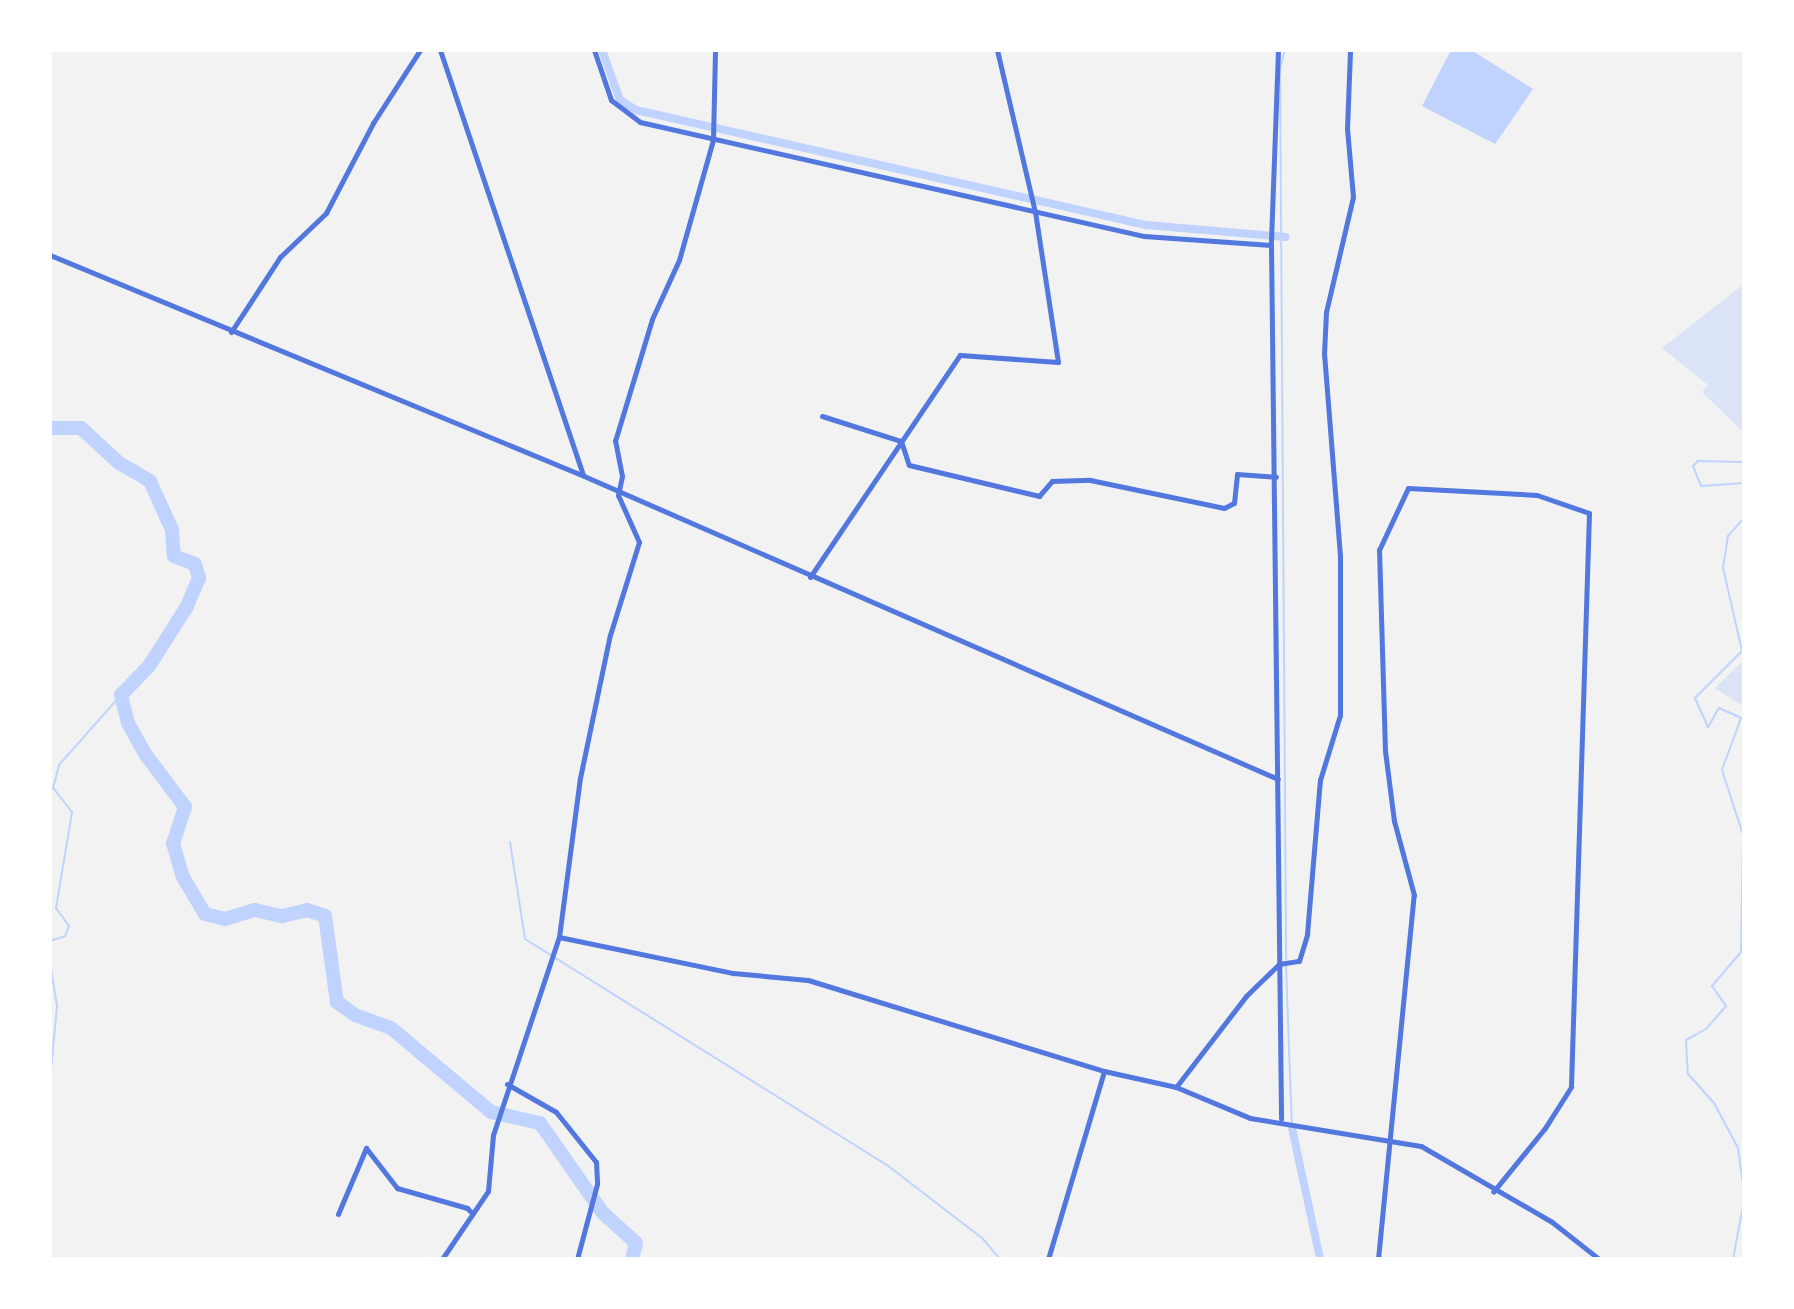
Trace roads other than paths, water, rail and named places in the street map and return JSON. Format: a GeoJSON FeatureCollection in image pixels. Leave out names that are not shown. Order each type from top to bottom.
{"type":"FeatureCollection","features":[{"type":"Feature","properties":{"kind":"street"},"geometry":{"type":"LineString","coordinates":[[231,332],[280,257],[326,213],[373,123],[420,50]]}},
{"type":"Feature","properties":{"kind":"street"},"geometry":{"type":"LineString","coordinates":[[440,50],[584,476]]}},
{"type":"Feature","properties":{"kind":"street"},"geometry":{"type":"LineString","coordinates":[[594,50],[611,100],[627,117],[713,140],[1144,236],[1271,245]]}},
{"type":"Feature","properties":{"kind":"street"},"geometry":{"type":"LineString","coordinates":[[442,1259],[488,1191],[493,1135],[508,1094],[507,1084],[559,937],[589,735],[610,635],[637,560],[639,542],[618,495],[622,476],[615,441],[629,386],[679,260],[713,140],[715,50]]}},
{"type":"Feature","properties":{"kind":"street"},"geometry":{"type":"LineString","coordinates":[[810,577],[960,355],[1058,362],[1035,211],[997,50]]}},
{"type":"Feature","properties":{"kind":"street"},"geometry":{"type":"LineString","coordinates":[[1278,50],[1271,245],[1283,963],[1281,1119]]}},
{"type":"Feature","properties":{"kind":"street"},"geometry":{"type":"LineString","coordinates":[[1176,1087],[1187,1067],[1283,963],[1299,961],[1305,944],[1320,780],[1340,715],[1340,556],[1324,354],[1326,312],[1353,197],[1347,129],[1350,50]]}},
{"type":"Feature","properties":{"kind":"street"},"geometry":{"type":"LineString","coordinates":[[50,255],[584,476],[618,495],[1278,779]]}},
{"type":"Feature","properties":{"kind":"street"},"geometry":{"type":"LineString","coordinates":[[822,416],[901,441]]}},
{"type":"Feature","properties":{"kind":"street"},"geometry":{"type":"LineString","coordinates":[[901,441],[909,465],[1039,496],[1052,481],[1090,480],[1224,508],[1234,503],[1237,474],[1276,477]]}},
{"type":"Feature","properties":{"kind":"street"},"geometry":{"type":"LineString","coordinates":[[1378,1259],[1414,895],[1394,821],[1385,751],[1379,550],[1408,488],[1537,495],[1589,513],[1571,1087],[1545,1128],[1493,1192]]}},
{"type":"Feature","properties":{"kind":"street"},"geometry":{"type":"LineString","coordinates":[[559,937],[733,973],[808,980],[1104,1071],[1176,1087],[1250,1118],[1281,1119],[1421,1146],[1449,1160],[1493,1192],[1552,1222],[1599,1259]]}},
{"type":"Feature","properties":{"kind":"street"},"geometry":{"type":"LineString","coordinates":[[1048,1259],[1104,1071]]}},
{"type":"Feature","properties":{"kind":"street"},"geometry":{"type":"LineString","coordinates":[[507,1084],[556,1112],[596,1162],[597,1184],[577,1259]]}},
{"type":"Feature","properties":{"kind":"street"},"geometry":{"type":"LineString","coordinates":[[338,1214],[366,1148],[397,1188],[467,1208],[473,1214]]}},
{"type":"Feature","properties":{"kind":"water"},"geometry":{"type":"Polygon","coordinates":[[[1451,50],[1471,50],[1533,89],[1495,144],[1422,106],[1451,50]]]}},
{"type":"Feature","properties":{"kind":"waterway"},"geometry":{"type":"LineString","coordinates":[[602,50],[620,100],[636,110],[1146,225],[1285,237]]}},
{"type":"Feature","properties":{"kind":"waterway"},"geometry":{"type":"LineString","coordinates":[[1285,50],[1280,67],[1286,959]]}},
{"type":"Feature","properties":{"kind":"waterway"},"geometry":{"type":"LineString","coordinates":[[50,428],[81,428],[119,463],[150,481],[172,530],[174,556],[195,564],[199,578],[186,608],[149,666],[121,695],[128,723],[146,755],[185,807],[173,843],[183,877],[205,914],[225,919],[255,910],[282,916],[307,910],[325,916],[337,1002],[355,1015],[391,1028],[491,1112],[540,1123],[602,1212],[636,1243],[632,1259]]}},
{"type":"Feature","properties":{"kind":"waterway"},"geometry":{"type":"LineString","coordinates":[[1744,462],[1698,461],[1693,466],[1701,486],[1744,483]]}},
{"type":"Feature","properties":{"kind":"waterway"},"geometry":{"type":"LineString","coordinates":[[1744,518],[1728,536],[1723,568],[1742,651],[1695,698],[1708,727],[1719,708],[1741,718],[1722,770],[1743,835],[1741,952],[1712,986],[1726,1006],[1706,1029],[1686,1040],[1688,1074],[1714,1103],[1738,1148],[1744,1192]]}},
{"type":"Feature","properties":{"kind":"waterway"},"geometry":{"type":"LineString","coordinates":[[50,941],[65,936],[69,926],[56,908],[72,812],[53,788],[59,765],[121,695]]}},
{"type":"Feature","properties":{"kind":"waterway"},"geometry":{"type":"LineString","coordinates":[[510,842],[525,939],[887,1165],[983,1239],[1000,1259]]}},
{"type":"Feature","properties":{"kind":"waterway"},"geometry":{"type":"LineString","coordinates":[[50,963],[57,1006],[50,1080]]}},
{"type":"Feature","properties":{"kind":"waterway"},"geometry":{"type":"LineString","coordinates":[[1286,966],[1292,1128]]}},
{"type":"Feature","properties":{"kind":"waterway"},"geometry":{"type":"LineString","coordinates":[[1292,1128],[1320,1259]]}},
{"type":"Feature","properties":{"kind":"waterway"},"geometry":{"type":"LineString","coordinates":[[1733,1259],[1744,1200]]}}]}
